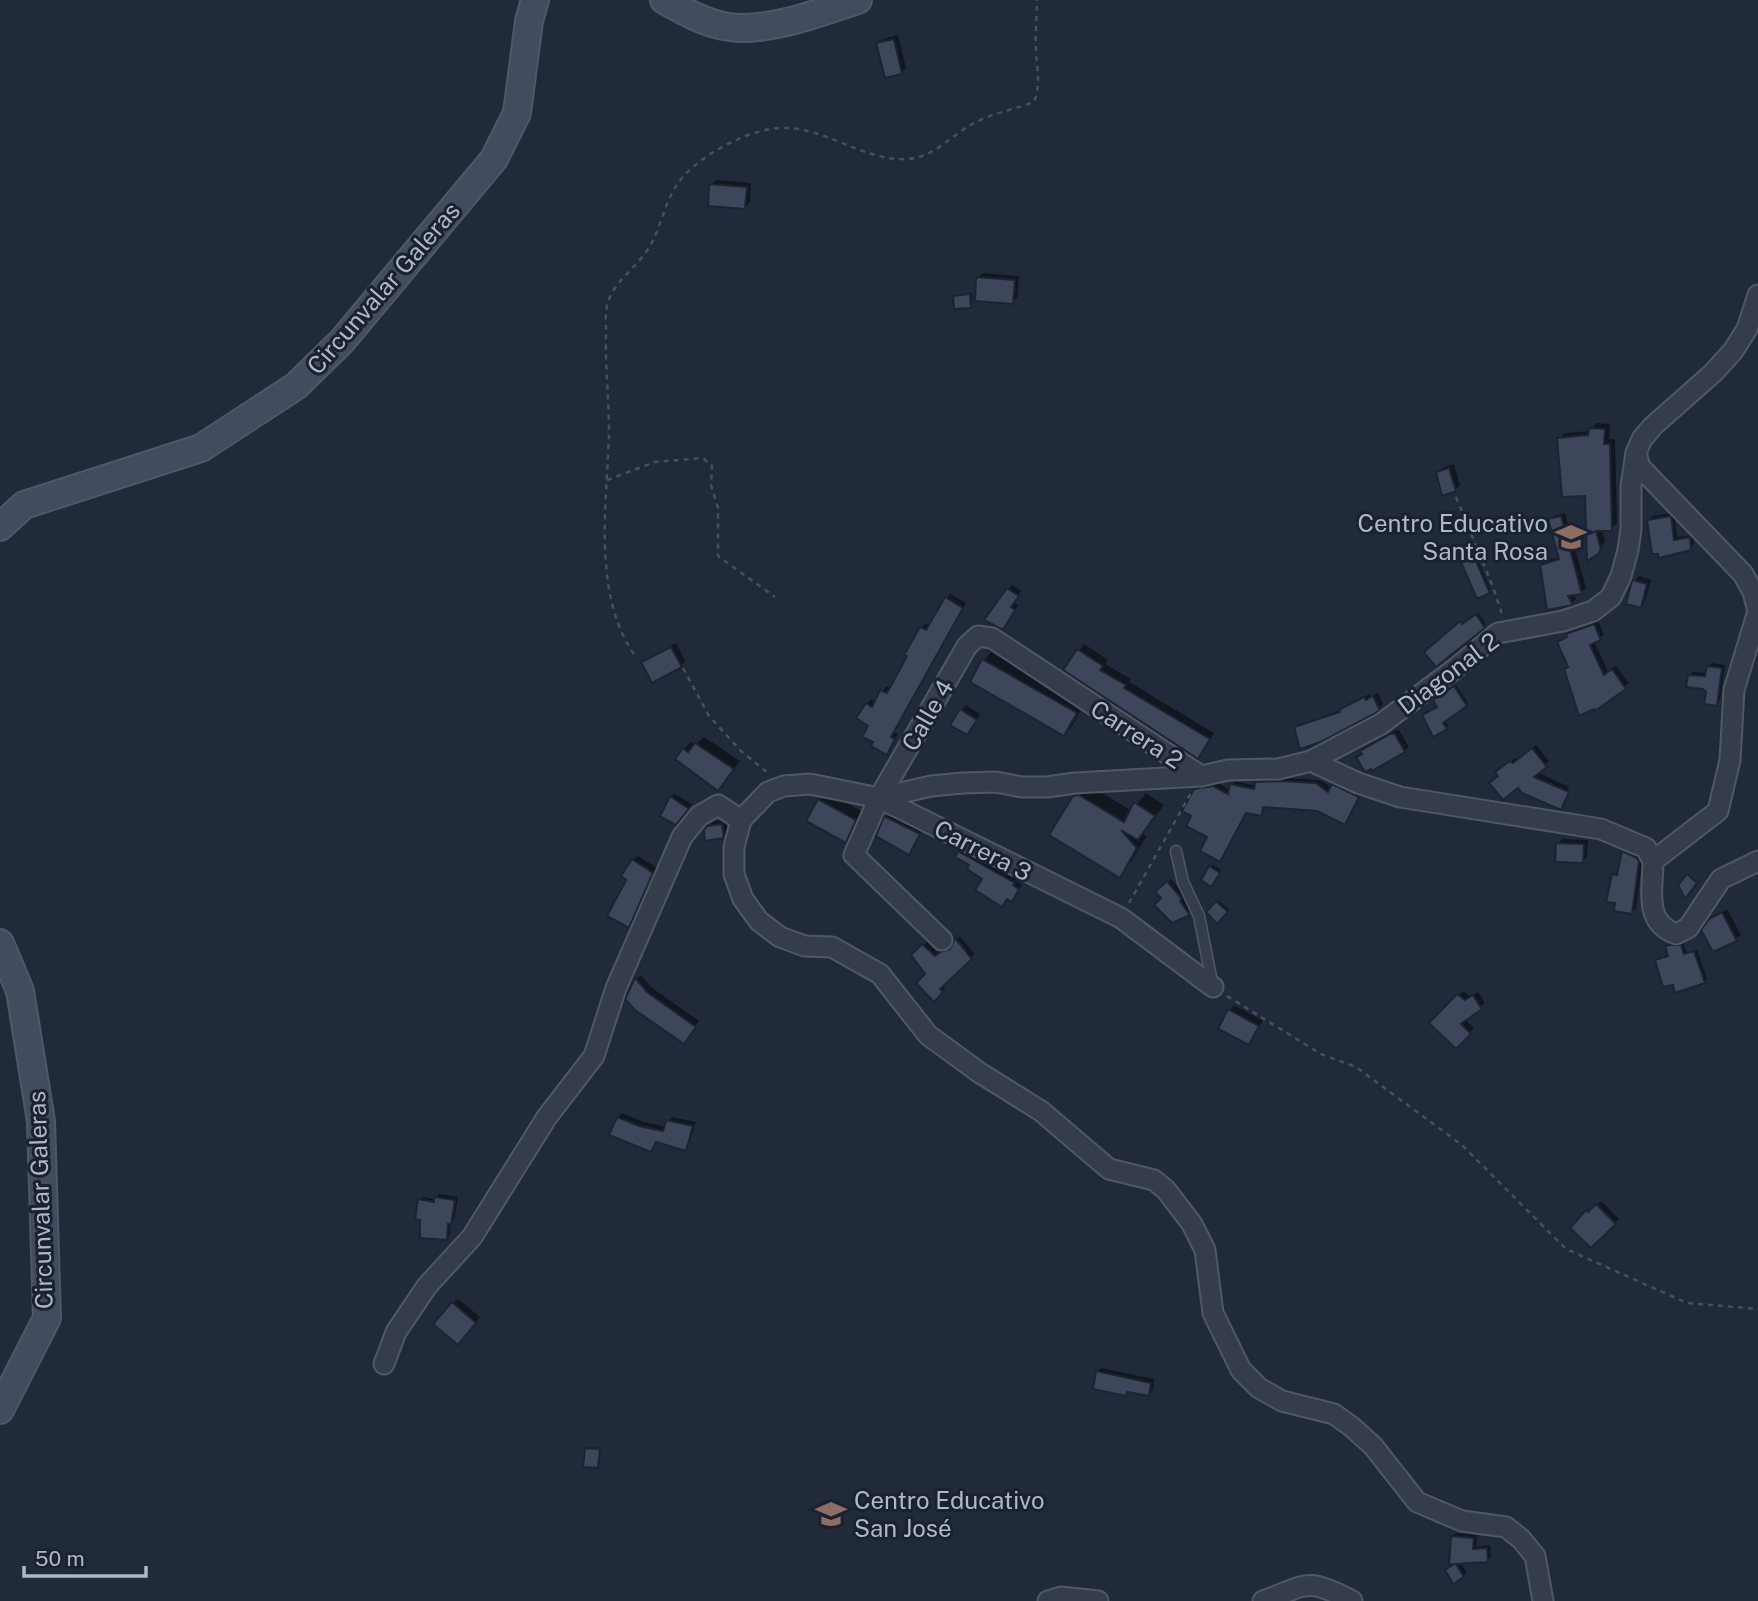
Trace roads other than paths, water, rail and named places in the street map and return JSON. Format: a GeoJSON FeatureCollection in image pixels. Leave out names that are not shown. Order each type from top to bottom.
{"type":"FeatureCollection","features":[{"type":"Feature","properties":{"kind":"main road","name":"Circunvalar Galeras"},"geometry":{"type":"LineString","coordinates":[[0,527],[24,505],[201,448],[296,386],[342,341],[494,159],[517,113],[529,21],[535,0]]}},
{"type":"Feature","properties":{"kind":"main road"},"geometry":{"type":"LineString","coordinates":[[664,0],[696,18],[740,28],[794,21],[858,0]]}},
{"type":"Feature","properties":{"kind":"main road","name":"Circunvalar Galeras"},"geometry":{"type":"LineString","coordinates":[[0,943],[20,991],[41,1121],[47,1318],[0,1409]]}},
{"type":"Feature","properties":{"kind":"street"},"geometry":{"type":"LineString","coordinates":[[1653,861],[1718,811],[1730,760],[1734,690],[1758,611],[1754,592],[1743,574],[1640,467],[1636,453],[1642,439],[1653,426],[1689,397],[1734,351],[1747,329],[1758,295]]}},
{"type":"Feature","properties":{"kind":"street","name":"Diagonal 2"},"geometry":{"type":"LineString","coordinates":[[1311,761],[1381,724],[1498,633],[1563,621],[1593,611],[1611,597],[1621,576],[1628,550],[1631,486],[1636,453]]}},
{"type":"Feature","properties":{"kind":"street","name":"Carrera 2"},"geometry":{"type":"LineString","coordinates":[[978,636],[992,638],[1200,776],[1228,770],[1278,769],[1311,761]]}},
{"type":"Feature","properties":{"kind":"street","name":"Calle 4"},"geometry":{"type":"LineString","coordinates":[[942,940],[854,855],[879,797],[967,646],[978,636]]}},
{"type":"Feature","properties":{"kind":"street"},"geometry":{"type":"LineString","coordinates":[[1311,761],[1358,783],[1400,797],[1601,829],[1646,848],[1653,861],[1652,910],[1664,930],[1676,934],[1688,928],[1721,879],[1758,861]]}},
{"type":"Feature","properties":{"kind":"street"},"geometry":{"type":"LineString","coordinates":[[879,797],[931,786],[963,783],[996,782],[1022,787],[1047,787],[1200,776]]}},
{"type":"Feature","properties":{"kind":"street","name":"Carrera 3"},"geometry":{"type":"LineString","coordinates":[[741,820],[768,792],[784,786],[810,784],[879,797],[1121,918],[1213,987]]}},
{"type":"Feature","properties":{"kind":"street"},"geometry":{"type":"LineString","coordinates":[[384,1364],[396,1332],[427,1286],[472,1237],[547,1117],[594,1056],[616,988],[682,837],[699,816],[718,805],[741,820],[734,847],[734,874],[743,899],[759,921],[780,937],[805,946],[832,947],[880,974],[928,1035],[980,1073],[1041,1111],[1109,1169],[1154,1180],[1166,1190],[1192,1224],[1205,1250],[1213,1312],[1241,1370],[1259,1388],[1282,1401],[1334,1414],[1352,1427],[1373,1446],[1417,1502],[1462,1521],[1506,1527],[1521,1539],[1535,1556],[1543,1601]]}},
{"type":"Feature","properties":{"kind":"street"},"geometry":{"type":"LineString","coordinates":[[1263,1601],[1297,1586],[1313,1585],[1328,1588],[1352,1601]]}},
{"type":"Feature","properties":{"kind":"street"},"geometry":{"type":"LineString","coordinates":[[1048,1601],[1060,1597],[1098,1601]]}},
{"type":"Feature","properties":{"kind":"lane"},"geometry":{"type":"LineString","coordinates":[[1176,850],[1183,882],[1199,916],[1213,987]]}},
{"type":"Feature","properties":{"kind":"place","name":"Centro Educativo Santa Rosa"},"geometry":{"type":"Point","coordinates":[1571,537]}},
{"type":"Feature","properties":{"kind":"place","name":"Centro Educativo San José"},"geometry":{"type":"Point","coordinates":[831,1514]}}]}
